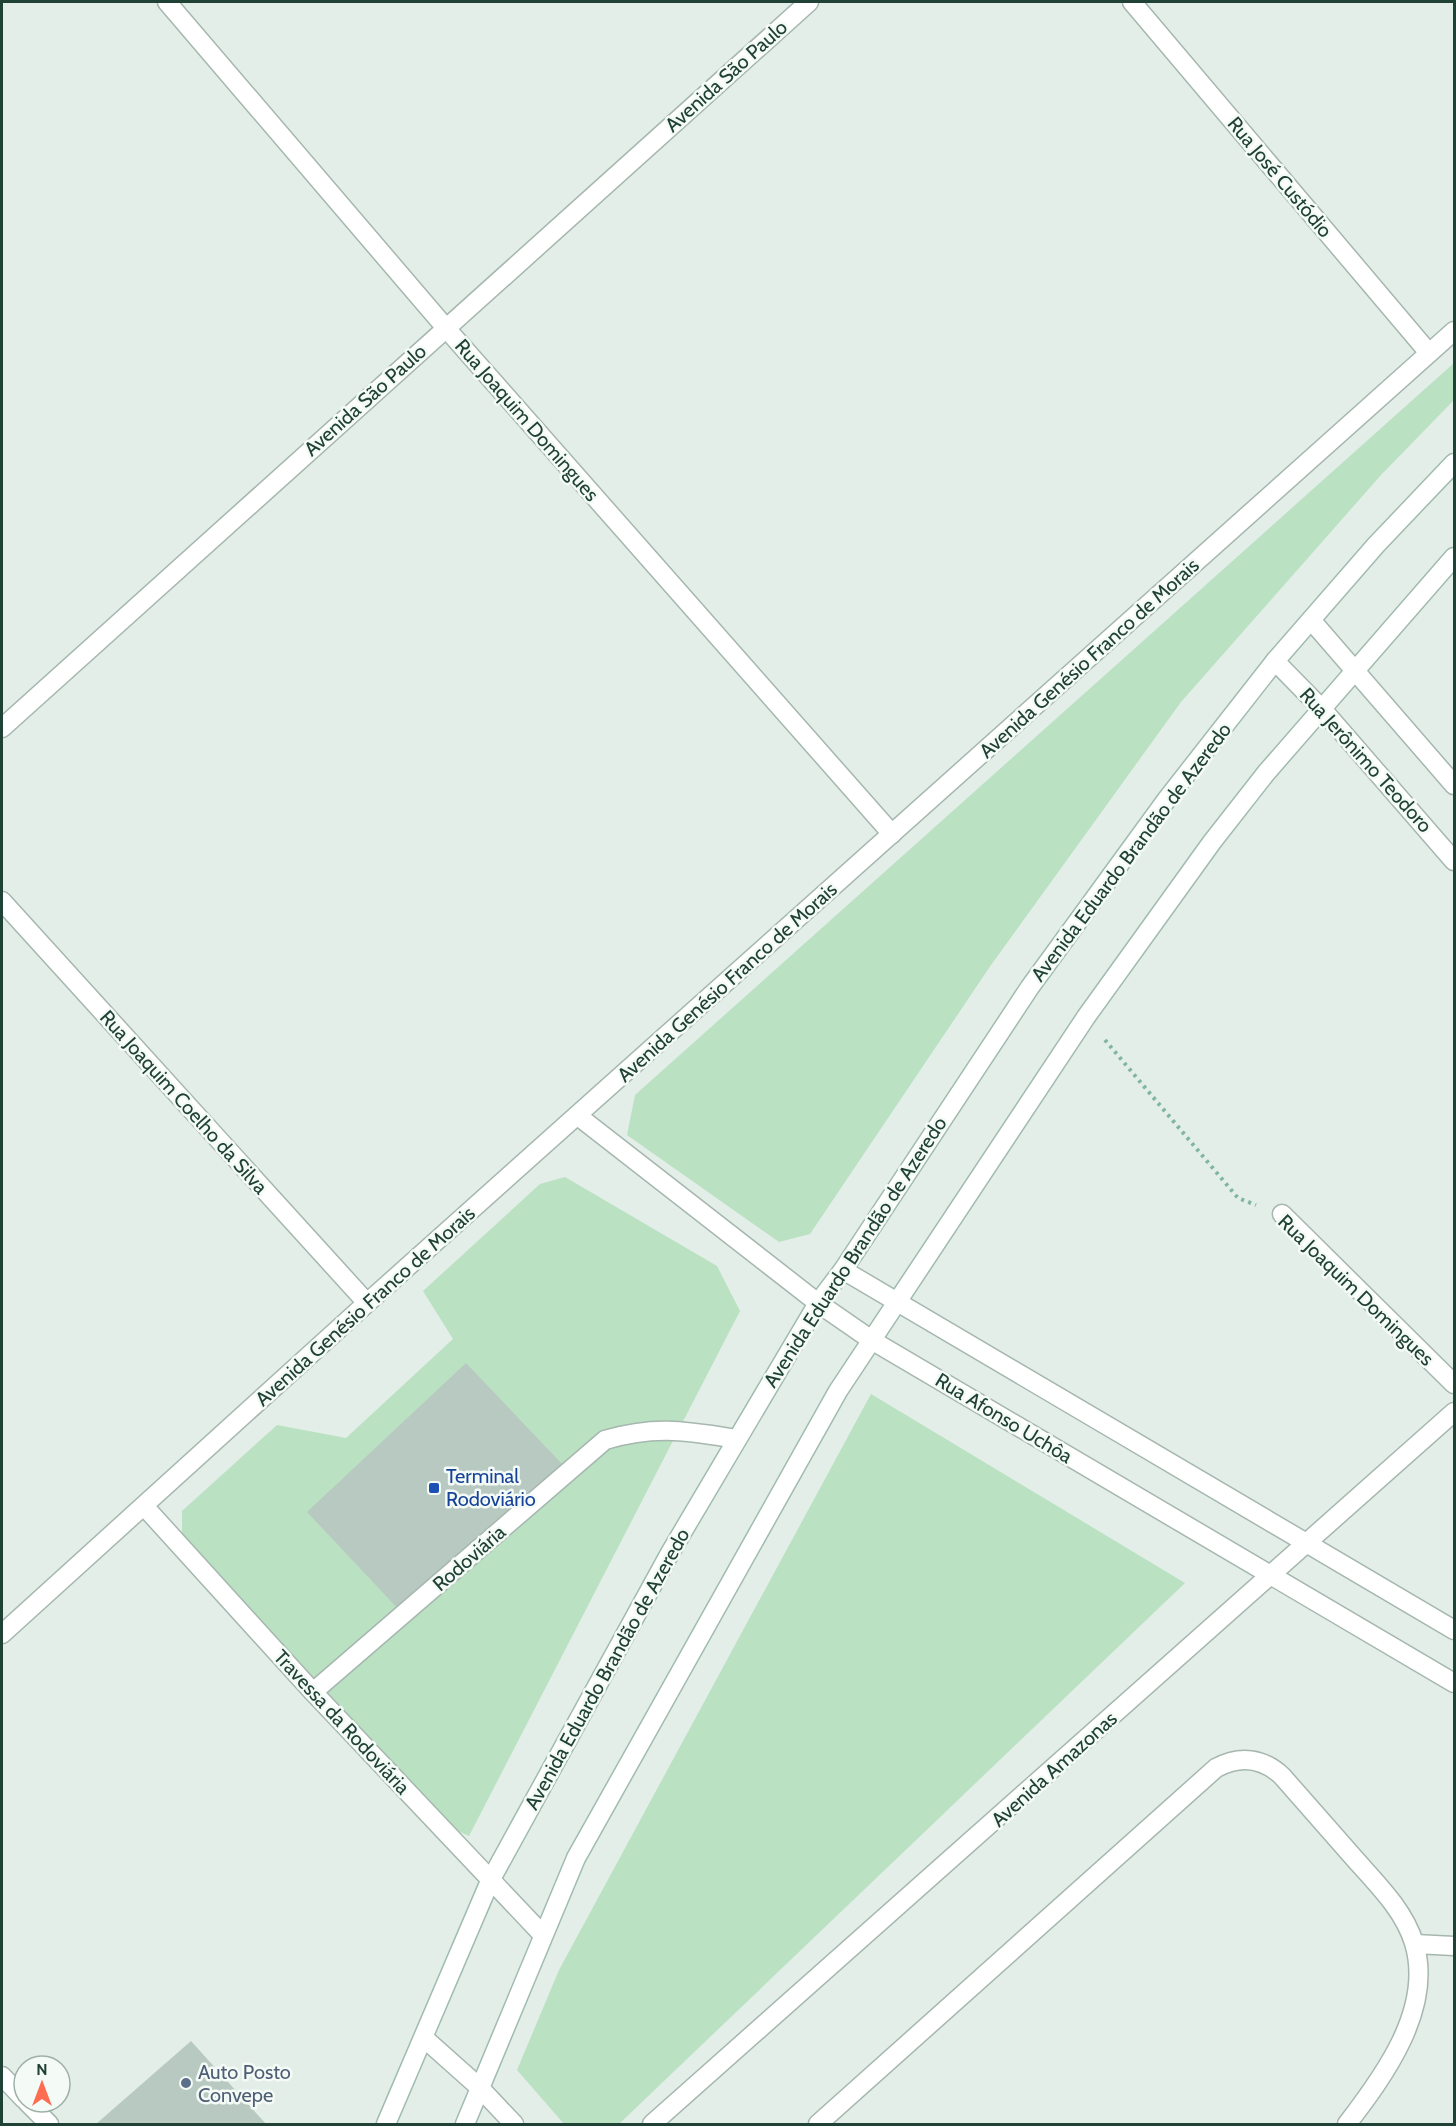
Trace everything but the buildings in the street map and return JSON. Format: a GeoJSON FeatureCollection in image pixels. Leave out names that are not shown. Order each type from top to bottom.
{"type":"FeatureCollection","features":[{"type":"Feature","properties":{"kind":"street","name":"Rua Joaquim Domingues"},"geometry":{"type":"LineString","coordinates":[[167,2],[446,327],[892,834]]}},
{"type":"Feature","properties":{"kind":"street","name":"Avenida São Paulo"},"geometry":{"type":"LineString","coordinates":[[2,728],[809,2]]}},
{"type":"Feature","properties":{"kind":"street","name":"Rua José Custódio"},"geometry":{"type":"LineString","coordinates":[[1132,2],[1429,353]]}},
{"type":"Feature","properties":{"kind":"street","name":"Avenida Genésio Franco de Morais"},"geometry":{"type":"LineString","coordinates":[[2,1634],[367,1303],[1455,331]]}},
{"type":"Feature","properties":{"kind":"street","name":"Avenida Eduardo Brandão de Azeredo"},"geometry":{"type":"LineString","coordinates":[[386,2124],[490,1881],[664,1563],[818,1303],[843,1270],[1029,987],[1167,799],[1275,661],[1376,545],[1455,463]]}},
{"type":"Feature","properties":{"kind":"street"},"geometry":{"type":"LineString","coordinates":[[465,2124],[542,1934],[576,1858],[838,1391],[1086,1017],[1212,842],[1266,773],[1455,557]]}},
{"type":"Feature","properties":{"kind":"street"},"geometry":{"type":"LineString","coordinates":[[1311,620],[1455,784]]}},
{"type":"Feature","properties":{"kind":"street","name":"Rua Jerônimo Teodoro"},"geometry":{"type":"LineString","coordinates":[[1275,661],[1322,709],[1455,861]]}},
{"type":"Feature","properties":{"kind":"street","name":"Rua Joaquim Coelho da Silva"},"geometry":{"type":"LineString","coordinates":[[2,901],[367,1303]]}},
{"type":"Feature","properties":{"kind":"street","name":"Rua Afonso Uchôa"},"geometry":{"type":"LineString","coordinates":[[578,1116],[818,1303],[873,1341],[1455,1683]]}},
{"type":"Feature","properties":{"kind":"street","name":"Rua Joaquim Domingues"},"geometry":{"type":"LineString","coordinates":[[1282,1214],[1455,1384]]}},
{"type":"Feature","properties":{"kind":"street"},"geometry":{"type":"LineString","coordinates":[[843,1270],[1455,1630]]}},
{"type":"Feature","properties":{"kind":"street","name":"Avenida Amazonas"},"geometry":{"type":"LineString","coordinates":[[652,2124],[1455,1412]]}},
{"type":"Feature","properties":{"kind":"street","name":"Rodoviária"},"geometry":{"type":"LineString","coordinates":[[313,1692],[605,1440],[635,1431],[656,1429],[736,1439]]}},
{"type":"Feature","properties":{"kind":"street","name":"Travessa da Rodoviária"},"geometry":{"type":"LineString","coordinates":[[144,1506],[313,1692],[542,1934]]}},
{"type":"Feature","properties":{"kind":"street"},"geometry":{"type":"LineString","coordinates":[[818,2124],[1216,1768],[1227,1762],[1239,1760],[1261,1761],[1282,1776],[1386,1895],[1403,1917],[1415,1944],[1419,1984],[1411,2018],[1396,2052],[1347,2124]]}},
{"type":"Feature","properties":{"kind":"street"},"geometry":{"type":"LineString","coordinates":[[1415,1944],[1455,1946]]}},
{"type":"Feature","properties":{"kind":"street"},"geometry":{"type":"LineString","coordinates":[[424,2038],[479,2087],[514,2124]]}},
{"type":"Feature","properties":{"kind":"path","name":"Rua Joaquim Domingues"},"geometry":{"type":"LineString","coordinates":[[1086,1017],[1238,1198],[1282,1214]]}},
{"type":"Feature","properties":{"kind":"green space"},"geometry":{"type":"Polygon","coordinates":[[[1454,363],[1454,400],[1381,475],[1181,702],[991,965],[810,1234],[779,1242],[627,1135],[635,1095],[1454,363]]]}},
{"type":"Feature","properties":{"kind":"green space"},"geometry":{"type":"Polygon","coordinates":[[[565,1177],[717,1266],[740,1311],[469,1836],[442,1824],[182,1548],[182,1511],[277,1425],[346,1438],[453,1339],[423,1291],[540,1184],[565,1177]]]}},
{"type":"Feature","properties":{"kind":"green space"},"geometry":{"type":"Polygon","coordinates":[[[871,1394],[1185,1583],[619,2124],[564,2124],[517,2070],[559,1970],[871,1394]]]}},
{"type":"Feature","properties":{"kind":"place","name":"Terminal Rodoviário"},"geometry":{"type":"Point","coordinates":[434,1488]}},
{"type":"Feature","properties":{"kind":"place","name":"Auto Posto Convepe"},"geometry":{"type":"Point","coordinates":[186,2083]}}]}
